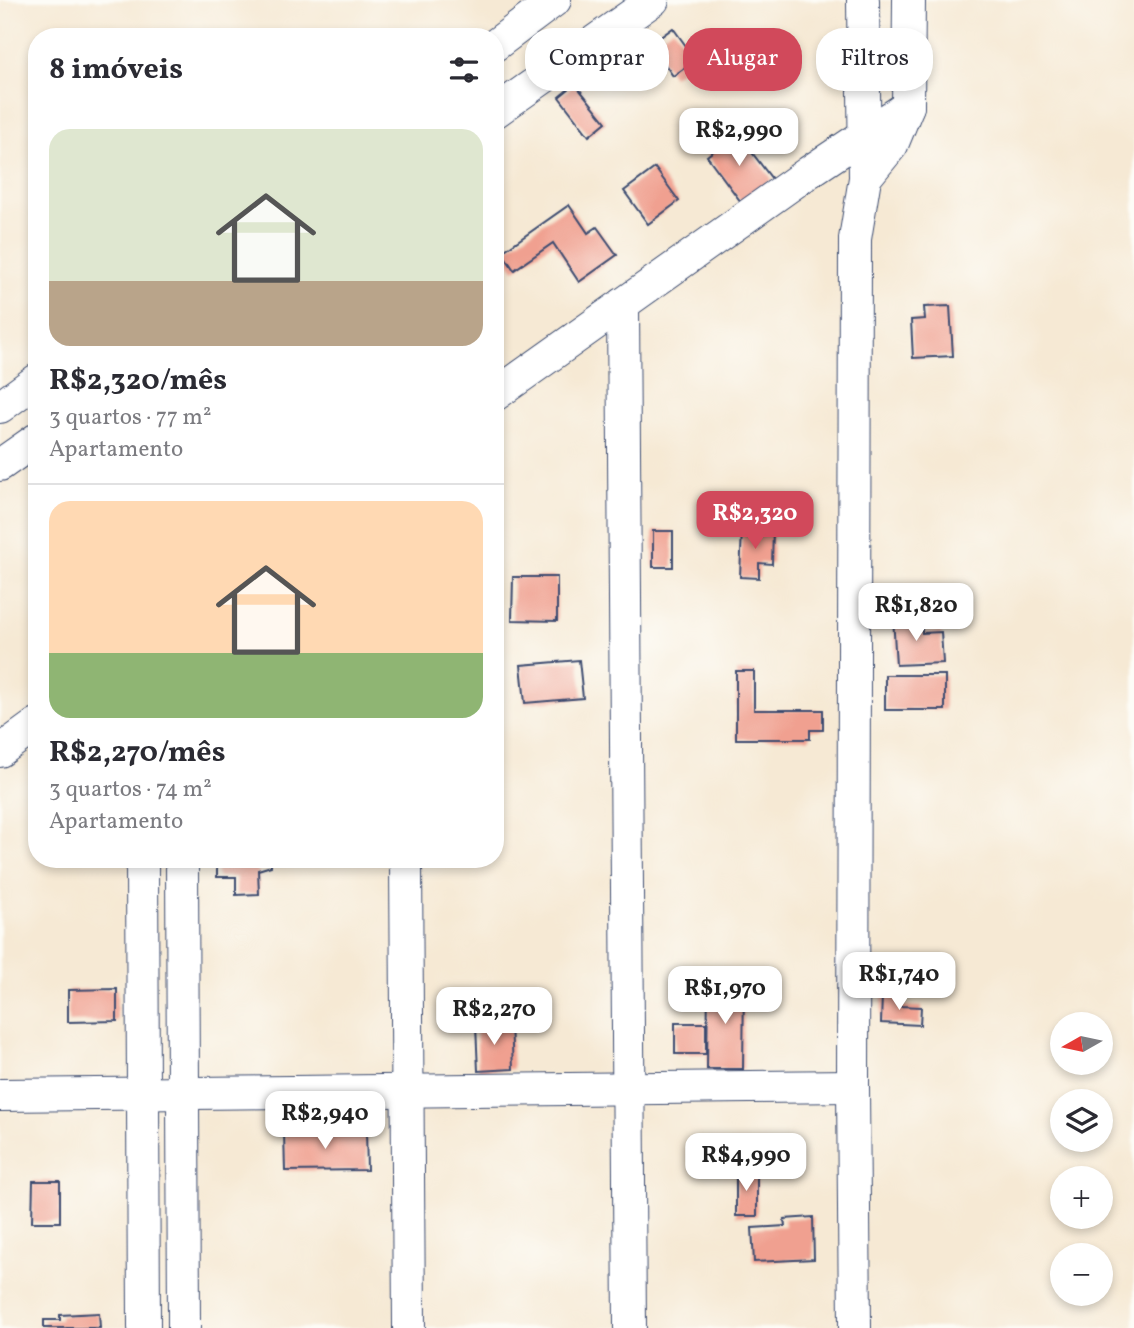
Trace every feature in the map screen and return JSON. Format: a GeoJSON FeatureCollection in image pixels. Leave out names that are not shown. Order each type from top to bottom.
{"type":"FeatureCollection","features":[{"type":"Feature","properties":{"kind":"street"},"geometry":{"type":"LineString","coordinates":[[504,38],[555,0]]}},
{"type":"Feature","properties":{"kind":"street"},"geometry":{"type":"LineString","coordinates":[[504,106],[653,0]]}},
{"type":"Feature","properties":{"kind":"street"},"geometry":{"type":"LineString","coordinates":[[855,1328],[855,239],[865,178],[863,0]]}},
{"type":"Feature","properties":{"kind":"street"},"geometry":{"type":"LineString","coordinates":[[865,178],[892,145],[908,106],[909,0]]}},
{"type":"Feature","properties":{"kind":"street"},"geometry":{"type":"LineString","coordinates":[[504,389],[809,172],[908,106]]}},
{"type":"Feature","properties":{"kind":"street"},"geometry":{"type":"LineString","coordinates":[[623,304],[630,1328]]}},
{"type":"Feature","properties":{"kind":"street"},"geometry":{"type":"LineString","coordinates":[[0,407],[28,387]]}},
{"type":"Feature","properties":{"kind":"street"},"geometry":{"type":"LineString","coordinates":[[0,465],[28,445]]}},
{"type":"Feature","properties":{"kind":"street"},"geometry":{"type":"LineString","coordinates":[[0,751],[28,731]]}},
{"type":"Feature","properties":{"kind":"street"},"geometry":{"type":"LineString","coordinates":[[142,868],[144,1328]]}},
{"type":"Feature","properties":{"kind":"street"},"geometry":{"type":"LineString","coordinates":[[182,868],[184,1328]]}},
{"type":"Feature","properties":{"kind":"street"},"geometry":{"type":"LineString","coordinates":[[406,868],[409,1328]]}},
{"type":"Feature","properties":{"kind":"street"},"geometry":{"type":"LineString","coordinates":[[0,1095],[853,1086]]}},
{"type":"Feature","properties":{"kind":"building"},"geometry":{"type":"Polygon","coordinates":[[[673,28],[683,42],[683,69],[673,76],[669,70],[669,31],[673,28]]]}},
{"type":"Feature","properties":{"kind":"building"},"geometry":{"type":"Polygon","coordinates":[[[566,91],[581,91],[606,122],[589,136],[559,97],[566,91]]]}},
{"type":"Feature","properties":{"kind":"building"},"geometry":{"type":"Polygon","coordinates":[[[737,133],[772,179],[741,202],[707,156],[737,133]]]}},
{"type":"Feature","properties":{"kind":"building"},"geometry":{"type":"Polygon","coordinates":[[[655,168],[679,201],[648,224],[624,191],[655,168]]]}},
{"type":"Feature","properties":{"kind":"building"},"geometry":{"type":"Polygon","coordinates":[[[569,205],[588,233],[597,227],[617,255],[579,282],[553,243],[514,270],[504,251],[569,205]]]}},
{"type":"Feature","properties":{"kind":"building"},"geometry":{"type":"Polygon","coordinates":[[[950,306],[953,356],[913,358],[911,320],[925,319],[924,307],[950,306]]]}},
{"type":"Feature","properties":{"kind":"building"},"geometry":{"type":"Polygon","coordinates":[[[742,529],[773,530],[772,564],[759,563],[759,578],[740,577],[742,529]]]}},
{"type":"Feature","properties":{"kind":"building"},"geometry":{"type":"Polygon","coordinates":[[[653,531],[673,531],[673,567],[653,567],[653,531]]]}},
{"type":"Feature","properties":{"kind":"building"},"geometry":{"type":"Polygon","coordinates":[[[513,577],[557,577],[557,621],[512,620],[513,577]]]}},
{"type":"Feature","properties":{"kind":"building"},"geometry":{"type":"Polygon","coordinates":[[[921,615],[922,633],[941,632],[943,663],[896,665],[893,617],[921,615]]]}},
{"type":"Feature","properties":{"kind":"building"},"geometry":{"type":"Polygon","coordinates":[[[579,660],[583,698],[525,703],[521,665],[579,660]]]}},
{"type":"Feature","properties":{"kind":"building"},"geometry":{"type":"Polygon","coordinates":[[[736,671],[754,671],[754,710],[823,710],[823,730],[810,730],[810,739],[736,739],[736,671]]]}},
{"type":"Feature","properties":{"kind":"building"},"geometry":{"type":"Polygon","coordinates":[[[885,675],[945,675],[945,710],[885,710],[885,675]]]}},
{"type":"Feature","properties":{"kind":"building"},"geometry":{"type":"Polygon","coordinates":[[[217,868],[264,868],[258,870],[259,894],[236,895],[236,877],[217,877],[217,868]]]}},
{"type":"Feature","properties":{"kind":"building"},"geometry":{"type":"Polygon","coordinates":[[[708,982],[744,983],[743,1069],[707,1069],[708,982]]]}},
{"type":"Feature","properties":{"kind":"building"},"geometry":{"type":"Polygon","coordinates":[[[117,989],[117,1021],[68,1022],[68,990],[117,989]]]}},
{"type":"Feature","properties":{"kind":"building"},"geometry":{"type":"Polygon","coordinates":[[[882,996],[900,997],[900,1006],[921,1007],[920,1025],[881,1023],[882,996]]]}},
{"type":"Feature","properties":{"kind":"building"},"geometry":{"type":"Polygon","coordinates":[[[511,1023],[513,1069],[478,1071],[476,1025],[511,1023]]]}},
{"type":"Feature","properties":{"kind":"building"},"geometry":{"type":"Polygon","coordinates":[[[675,1023],[706,1023],[706,1054],[675,1054],[675,1023]]]}},
{"type":"Feature","properties":{"kind":"building"},"geometry":{"type":"Polygon","coordinates":[[[366,1131],[367,1170],[285,1171],[284,1132],[366,1131]]]}},
{"type":"Feature","properties":{"kind":"building"},"geometry":{"type":"Polygon","coordinates":[[[736,1170],[757,1170],[757,1216],[736,1216],[736,1170]]]}},
{"type":"Feature","properties":{"kind":"building"},"geometry":{"type":"Polygon","coordinates":[[[33,1181],[60,1181],[60,1222],[32,1222],[33,1181]]]}},
{"type":"Feature","properties":{"kind":"building"},"geometry":{"type":"Polygon","coordinates":[[[813,1217],[814,1259],[754,1262],[752,1228],[785,1226],[784,1219],[813,1217]]]}},
{"type":"Feature","properties":{"kind":"building"},"geometry":{"type":"Polygon","coordinates":[[[99,1313],[100,1328],[44,1328],[44,1320],[60,1320],[60,1315],[99,1313]]]}}]}
